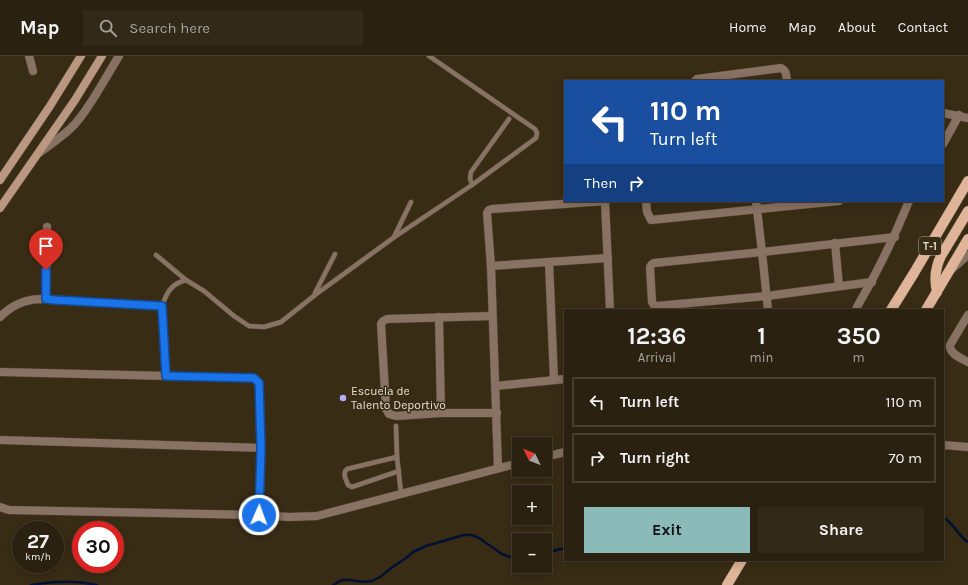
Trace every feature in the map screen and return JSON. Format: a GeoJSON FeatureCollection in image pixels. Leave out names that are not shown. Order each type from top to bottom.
{"type":"FeatureCollection","features":[{"type":"Feature","properties":{"kind":"main road","name":"T-1"},"geometry":{"type":"LineString","coordinates":[[892,309],[968,181]]}},
{"type":"Feature","properties":{"kind":"main road"},"geometry":{"type":"LineString","coordinates":[[937,292],[935,278],[938,263],[968,211]]}},
{"type":"Feature","properties":{"kind":"main road","name":"T-1"},"geometry":{"type":"LineString","coordinates":[[927,309],[968,239]]}},
{"type":"Feature","properties":{"kind":"main road"},"geometry":{"type":"LineString","coordinates":[[727,585],[741,561]]}},
{"type":"Feature","properties":{"kind":"street"},"geometry":{"type":"LineString","coordinates":[[28,56],[33,71]]}},
{"type":"Feature","properties":{"kind":"street"},"geometry":{"type":"LineString","coordinates":[[0,180],[50,106],[81,56]]}},
{"type":"Feature","properties":{"kind":"street"},"geometry":{"type":"LineString","coordinates":[[0,208],[75,100],[102,56]]}},
{"type":"Feature","properties":{"kind":"street"},"geometry":{"type":"LineString","coordinates":[[38,153],[52,144],[74,124],[88,107],[118,56]]}},
{"type":"Feature","properties":{"kind":"street"},"geometry":{"type":"LineString","coordinates":[[696,80],[781,68],[786,73],[787,80]]}},
{"type":"Feature","properties":{"kind":"street"},"geometry":{"type":"LineString","coordinates":[[944,113],[968,118]]}},
{"type":"Feature","properties":{"kind":"street"},"geometry":{"type":"LineString","coordinates":[[944,142],[959,115]]}},
{"type":"Feature","properties":{"kind":"street"},"geometry":{"type":"LineString","coordinates":[[498,468],[491,266],[487,213],[492,209],[591,202]]}},
{"type":"Feature","properties":{"kind":"street"},"geometry":{"type":"LineString","coordinates":[[605,202],[610,309]]}},
{"type":"Feature","properties":{"kind":"street"},"geometry":{"type":"LineString","coordinates":[[646,202],[647,212],[651,220],[756,205],[818,202]]}},
{"type":"Feature","properties":{"kind":"street"},"geometry":{"type":"LineString","coordinates":[[857,307],[872,282],[909,202]]}},
{"type":"Feature","properties":{"kind":"street"},"geometry":{"type":"LineString","coordinates":[[756,205],[768,309]]}},
{"type":"Feature","properties":{"kind":"street"},"geometry":{"type":"LineString","coordinates":[[46,299],[47,227]]}},
{"type":"Feature","properties":{"kind":"street"},"geometry":{"type":"LineString","coordinates":[[872,282],[767,296],[657,306],[652,302],[650,267],[654,262],[762,252],[894,236]]}},
{"type":"Feature","properties":{"kind":"street"},"geometry":{"type":"LineString","coordinates":[[835,243],[839,286]]}},
{"type":"Feature","properties":{"kind":"street"},"geometry":{"type":"LineString","coordinates":[[949,272],[968,255]]}},
{"type":"Feature","properties":{"kind":"street"},"geometry":{"type":"LineString","coordinates":[[491,266],[608,258]]}},
{"type":"Feature","properties":{"kind":"street"},"geometry":{"type":"LineString","coordinates":[[549,262],[554,380]]}},
{"type":"Feature","properties":{"kind":"street"},"geometry":{"type":"LineString","coordinates":[[0,317],[20,303],[31,299],[162,306],[166,376]]}},
{"type":"Feature","properties":{"kind":"street"},"geometry":{"type":"LineString","coordinates":[[968,315],[950,344],[952,352],[968,362]]}},
{"type":"Feature","properties":{"kind":"street"},"geometry":{"type":"LineString","coordinates":[[492,316],[387,320],[382,321],[380,324],[386,409],[389,414],[396,416],[441,413],[497,413]]}},
{"type":"Feature","properties":{"kind":"street"},"geometry":{"type":"LineString","coordinates":[[439,317],[441,413]]}},
{"type":"Feature","properties":{"kind":"street"},"geometry":{"type":"LineString","coordinates":[[0,372],[254,378],[259,383],[261,448],[259,515]]}},
{"type":"Feature","properties":{"kind":"street"},"geometry":{"type":"LineString","coordinates":[[496,386],[564,379]]}},
{"type":"Feature","properties":{"kind":"street"},"geometry":{"type":"LineString","coordinates":[[0,440],[261,448]]}},
{"type":"Feature","properties":{"kind":"street"},"geometry":{"type":"LineString","coordinates":[[944,445],[968,447]]}},
{"type":"Feature","properties":{"kind":"street"},"geometry":{"type":"LineString","coordinates":[[552,455],[564,452]]}},
{"type":"Feature","properties":{"kind":"street"},"geometry":{"type":"LineString","coordinates":[[0,507],[8,510],[259,515],[289,517],[317,516],[512,465]]}},
{"type":"Feature","properties":{"kind":"lane"},"geometry":{"type":"LineString","coordinates":[[156,255],[186,280],[204,291],[234,316],[249,326],[264,327],[281,322],[314,295],[393,238],[472,185],[536,138],[537,134],[535,129],[429,56]]}},
{"type":"Feature","properties":{"kind":"lane"},"geometry":{"type":"LineString","coordinates":[[472,185],[470,178],[471,172],[509,119]]}},
{"type":"Feature","properties":{"kind":"lane"},"geometry":{"type":"LineString","coordinates":[[393,238],[411,202]]}},
{"type":"Feature","properties":{"kind":"lane"},"geometry":{"type":"LineString","coordinates":[[314,295],[335,254]]}},
{"type":"Feature","properties":{"kind":"lane"},"geometry":{"type":"LineString","coordinates":[[162,306],[171,287],[178,282],[186,280]]}},
{"type":"Feature","properties":{"kind":"lane"},"geometry":{"type":"LineString","coordinates":[[396,426],[397,457],[401,493]]}},
{"type":"Feature","properties":{"kind":"lane"},"geometry":{"type":"LineString","coordinates":[[397,457],[347,469],[344,474],[348,485],[352,487],[399,471]]}},
{"type":"Feature","properties":{"kind":"waterway"},"geometry":{"type":"LineString","coordinates":[[944,518],[951,523],[961,536],[968,542]]}},
{"type":"Feature","properties":{"kind":"waterway"},"geometry":{"type":"LineString","coordinates":[[333,585],[342,580],[365,582],[372,581],[380,577],[413,552],[426,546],[464,535],[472,535],[479,538],[502,554],[512,557]]}},
{"type":"Feature","properties":{"kind":"waterway"},"geometry":{"type":"LineString","coordinates":[[552,551],[564,548]]}},
{"type":"Feature","properties":{"kind":"waterway"},"geometry":{"type":"LineString","coordinates":[[31,585],[64,582],[80,582],[97,585]]}},
{"type":"Feature","properties":{"kind":"place","name":"Escuela de Talento Deportivo"},"geometry":{"type":"Point","coordinates":[343,398]}},
{"type":"Feature","properties":{"kind":"route"},"geometry":{"type":"LineString","coordinates":[[46,270],[46,299],[162,306],[166,376],[254,378],[257,380],[259,383],[261,448],[259,515]]}}]}
